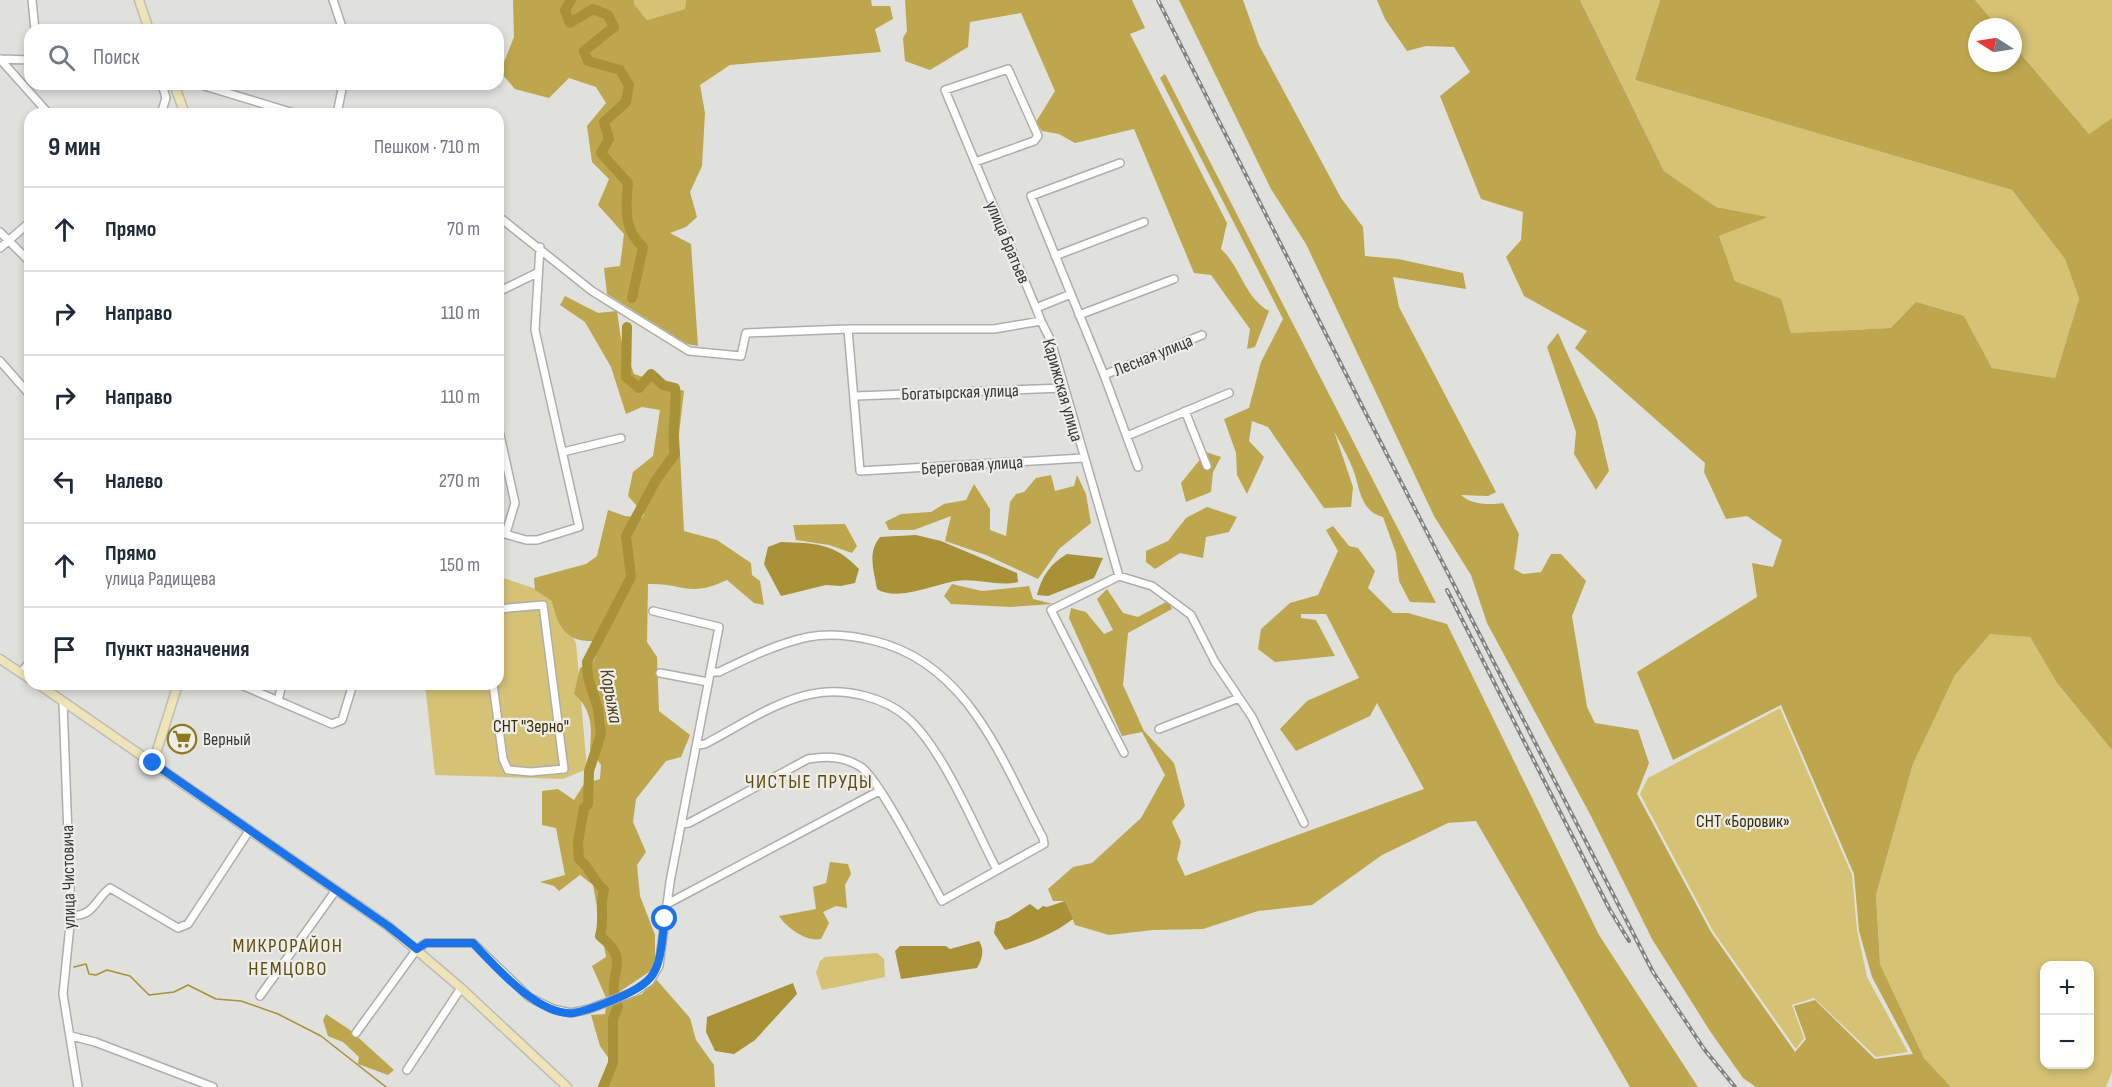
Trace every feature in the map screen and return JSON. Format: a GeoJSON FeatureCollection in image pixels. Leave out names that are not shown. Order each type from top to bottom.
{"type":"FeatureCollection","features":[{"type":"Feature","properties":{"kind":"main road"},"geometry":{"type":"LineString","coordinates":[[139,0],[146,24]]}},
{"type":"Feature","properties":{"kind":"main road"},"geometry":{"type":"LineString","coordinates":[[176,90],[183,108]]}},
{"type":"Feature","properties":{"kind":"main road"},"geometry":{"type":"LineString","coordinates":[[0,658],[24,675]]}},
{"type":"Feature","properties":{"kind":"main road"},"geometry":{"type":"LineString","coordinates":[[46,690],[336,890],[417,949],[567,1087]]}},
{"type":"Feature","properties":{"kind":"main road"},"geometry":{"type":"LineString","coordinates":[[153,763],[176,690]]}},
{"type":"Feature","properties":{"kind":"street"},"geometry":{"type":"LineString","coordinates":[[32,0],[35,24]]}},
{"type":"Feature","properties":{"kind":"street"},"geometry":{"type":"LineString","coordinates":[[333,0],[341,24]]}},
{"type":"Feature","properties":{"kind":"street"},"geometry":{"type":"LineString","coordinates":[[0,59],[24,60]]}},
{"type":"Feature","properties":{"kind":"street"},"geometry":{"type":"LineString","coordinates":[[0,59],[24,86]]}},
{"type":"Feature","properties":{"kind":"street","name":"улица Братьев"},"geometry":{"type":"LineString","coordinates":[[975,162],[1034,141],[1038,136],[1008,69],[945,90],[1041,321]]}},
{"type":"Feature","properties":{"kind":"street"},"geometry":{"type":"LineString","coordinates":[[28,90],[44,108]]}},
{"type":"Feature","properties":{"kind":"street"},"geometry":{"type":"LineString","coordinates":[[163,108],[166,98],[164,90]]}},
{"type":"Feature","properties":{"kind":"street"},"geometry":{"type":"LineString","coordinates":[[218,90],[277,108]]}},
{"type":"Feature","properties":{"kind":"street"},"geometry":{"type":"LineString","coordinates":[[338,108],[342,90]]}},
{"type":"Feature","properties":{"kind":"street","name":"Лесная улица"},"geometry":{"type":"LineString","coordinates":[[1120,163],[1031,196],[1104,375],[1138,467]]}},
{"type":"Feature","properties":{"kind":"street"},"geometry":{"type":"LineString","coordinates":[[504,221],[540,248],[535,330],[579,527],[537,540],[525,540],[504,533]]}},
{"type":"Feature","properties":{"kind":"street"},"geometry":{"type":"LineString","coordinates":[[1055,256],[1144,222]]}},
{"type":"Feature","properties":{"kind":"street"},"geometry":{"type":"LineString","coordinates":[[0,248],[24,227]]}},
{"type":"Feature","properties":{"kind":"street"},"geometry":{"type":"LineString","coordinates":[[0,232],[24,256]]}},
{"type":"Feature","properties":{"kind":"street","name":"Карижская улица"},"geometry":{"type":"LineString","coordinates":[[540,248],[591,291],[689,351],[701,354],[741,356],[746,333],[848,329],[994,329],[1041,321],[1051,341],[1119,576]]}},
{"type":"Feature","properties":{"kind":"street"},"geometry":{"type":"LineString","coordinates":[[504,289],[537,273]]}},
{"type":"Feature","properties":{"kind":"street"},"geometry":{"type":"LineString","coordinates":[[1080,315],[1174,279]]}},
{"type":"Feature","properties":{"kind":"street"},"geometry":{"type":"LineString","coordinates":[[1036,308],[1071,294]]}},
{"type":"Feature","properties":{"kind":"street"},"geometry":{"type":"LineString","coordinates":[[848,329],[856,396]]}},
{"type":"Feature","properties":{"kind":"street","name":"Лесная улица"},"geometry":{"type":"LineString","coordinates":[[1104,375],[1202,335]]}},
{"type":"Feature","properties":{"kind":"street"},"geometry":{"type":"LineString","coordinates":[[0,361],[24,388]]}},
{"type":"Feature","properties":{"kind":"street","name":"Богатырская улица"},"geometry":{"type":"LineString","coordinates":[[856,396],[1064,388]]}},
{"type":"Feature","properties":{"kind":"street"},"geometry":{"type":"LineString","coordinates":[[1127,435],[1229,393]]}},
{"type":"Feature","properties":{"kind":"street","name":"Береговая улица"},"geometry":{"type":"LineString","coordinates":[[856,396],[860,471],[1083,458]]}},
{"type":"Feature","properties":{"kind":"street"},"geometry":{"type":"LineString","coordinates":[[1185,411],[1207,465]]}},
{"type":"Feature","properties":{"kind":"street"},"geometry":{"type":"LineString","coordinates":[[563,452],[621,438]]}},
{"type":"Feature","properties":{"kind":"street"},"geometry":{"type":"LineString","coordinates":[[504,453],[515,503],[504,528]]}},
{"type":"Feature","properties":{"kind":"street"},"geometry":{"type":"LineString","coordinates":[[1124,753],[1051,610],[1119,576],[1152,586],[1191,615],[1215,662],[1252,717],[1304,823]]}},
{"type":"Feature","properties":{"kind":"street"},"geometry":{"type":"LineString","coordinates":[[494,690],[503,759],[508,770],[531,772],[564,769],[543,605],[504,608]]}},
{"type":"Feature","properties":{"kind":"street"},"geometry":{"type":"LineString","coordinates":[[357,1033],[417,949],[426,943],[473,943],[529,997],[553,1009],[571,1013],[589,1010],[634,992],[650,981],[658,966],[667,904],[719,627],[652,611]]}},
{"type":"Feature","properties":{"kind":"street"},"geometry":{"type":"LineString","coordinates":[[682,824],[689,823],[808,759],[827,756],[847,760],[872,777],[942,901],[1044,844],[1043,838],[975,711],[938,671],[916,656],[890,644],[862,638],[810,636],[779,644],[719,672],[710,672]]}},
{"type":"Feature","properties":{"kind":"street"},"geometry":{"type":"LineString","coordinates":[[21,673],[24,669]]}},
{"type":"Feature","properties":{"kind":"street"},"geometry":{"type":"LineString","coordinates":[[660,673],[708,682]]}},
{"type":"Feature","properties":{"kind":"street"},"geometry":{"type":"LineString","coordinates":[[253,690],[332,724],[342,720],[351,690]]}},
{"type":"Feature","properties":{"kind":"street"},"geometry":{"type":"LineString","coordinates":[[278,701],[281,690]]}},
{"type":"Feature","properties":{"kind":"street"},"geometry":{"type":"LineString","coordinates":[[697,745],[705,744],[787,702],[810,694],[830,691],[871,699],[896,710],[921,733],[936,754],[997,870]]}},
{"type":"Feature","properties":{"kind":"street"},"geometry":{"type":"LineString","coordinates":[[1159,729],[1239,699]]}},
{"type":"Feature","properties":{"kind":"street","name":"улица Чистовича"},"geometry":{"type":"LineString","coordinates":[[63,702],[71,915],[63,994],[78,1087]]}},
{"type":"Feature","properties":{"kind":"street"},"geometry":{"type":"LineString","coordinates":[[667,904],[879,791]]}},
{"type":"Feature","properties":{"kind":"street"},"geometry":{"type":"LineString","coordinates":[[71,915],[81,916],[93,908],[110,888],[178,928],[188,924],[249,831]]}},
{"type":"Feature","properties":{"kind":"street"},"geometry":{"type":"LineString","coordinates":[[260,996],[336,890]]}},
{"type":"Feature","properties":{"kind":"street"},"geometry":{"type":"LineString","coordinates":[[407,1070],[461,988]]}},
{"type":"Feature","properties":{"kind":"street"},"geometry":{"type":"LineString","coordinates":[[71,1036],[95,1042],[213,1087]]}},
{"type":"Feature","properties":{"kind":"green space"},"geometry":{"type":"Polygon","coordinates":[[[634,0],[686,0],[685,9],[647,20],[634,4],[634,0]]]}},
{"type":"Feature","properties":{"kind":"green space"},"geometry":{"type":"Polygon","coordinates":[[[1580,0],[1660,0],[1635,80],[2012,190],[2065,259],[2079,300],[2055,378],[1992,368],[1964,316],[1891,328],[1791,333],[1780,299],[1735,281],[1719,236],[1767,217],[1716,207],[1664,171],[1580,0]]]}},
{"type":"Feature","properties":{"kind":"green space"},"geometry":{"type":"Polygon","coordinates":[[[1975,0],[2112,0],[2112,118],[2089,134],[2022,56],[2022,18],[1990,18],[1975,0]]]}},
{"type":"Feature","properties":{"kind":"green space","name":"СНТ \"Зерно\""},"geometry":{"type":"Polygon","coordinates":[[[504,578],[548,593],[576,643],[587,769],[563,779],[435,775],[426,690],[504,690],[504,578]]]}},
{"type":"Feature","properties":{"kind":"green space"},"geometry":{"type":"Polygon","coordinates":[[[1990,633],[2030,637],[2057,683],[2112,750],[2112,1072],[2106,1087],[1951,1087],[1924,1058],[1880,964],[1876,895],[1913,764],[1955,675],[1990,633]]]}},
{"type":"Feature","properties":{"kind":"green space","name":"СНТ «Боровик»"},"geometry":{"type":"Polygon","coordinates":[[[1780,708],[1852,875],[1857,930],[1867,977],[1908,1052],[1876,1057],[1814,998],[1792,1005],[1804,1038],[1796,1049],[1713,931],[1640,794],[1648,778],[1780,708]]]}},
{"type":"Feature","properties":{"kind":"green space"},"geometry":{"type":"Polygon","coordinates":[[[877,953],[884,959],[885,977],[822,990],[816,973],[820,961],[825,957],[877,953]]]}},
{"type":"Feature","properties":{"kind":"shaded area"},"geometry":{"type":"Polygon","coordinates":[[[513,0],[634,0],[634,4],[647,20],[685,9],[686,0],[871,0],[872,6],[890,6],[893,19],[875,29],[881,52],[730,65],[700,85],[705,113],[702,166],[690,192],[697,217],[686,227],[670,233],[691,244],[698,346],[687,344],[607,294],[604,268],[620,266],[624,234],[598,205],[609,179],[592,162],[587,126],[606,103],[596,87],[569,78],[549,98],[515,89],[504,77],[504,62],[514,37],[513,0]]]}},
{"type":"Feature","properties":{"kind":"shaded area"},"geometry":{"type":"Polygon","coordinates":[[[905,0],[1132,0],[1145,28],[1130,34],[1227,223],[1221,249],[1228,256],[1254,298],[1269,311],[1255,347],[1247,349],[1250,329],[1211,275],[1194,273],[1134,129],[1075,143],[1059,134],[1042,131],[1036,122],[1055,91],[1021,13],[970,22],[968,47],[930,70],[905,61],[903,38],[907,31],[905,0]]]}},
{"type":"Feature","properties":{"kind":"shaded area"},"geometry":{"type":"Polygon","coordinates":[[[1179,0],[1243,0],[1259,45],[1341,198],[1363,227],[1365,256],[1398,259],[1463,273],[1466,289],[1393,277],[1399,307],[1496,492],[1488,496],[1461,495],[1475,502],[1503,503],[1519,534],[1514,569],[1523,574],[1541,572],[1551,554],[1561,554],[1586,581],[1572,616],[1587,707],[1595,723],[1638,730],[1649,763],[1637,794],[1711,932],[1795,1052],[1806,1039],[1794,1006],[1815,1000],[1875,1059],[1913,1054],[1872,977],[1859,931],[1854,874],[1781,705],[1673,760],[1637,672],[1757,597],[1752,563],[1773,567],[1782,540],[1747,516],[1726,519],[1704,472],[1705,463],[1575,348],[1587,331],[1524,296],[1506,257],[1521,240],[1523,212],[1481,199],[1440,96],[1470,72],[1454,47],[1426,46],[1407,51],[1385,19],[1377,0],[1580,0],[1664,171],[1716,207],[1768,217],[1719,236],[1735,281],[1781,299],[1791,333],[1891,328],[1916,302],[1964,316],[1992,368],[2055,378],[2079,299],[2065,259],[2012,190],[1635,80],[1660,0],[1975,0],[1990,18],[1968,18],[1968,72],[2022,72],[2022,56],[2089,134],[2112,118],[2112,750],[2057,683],[2030,637],[1990,634],[1955,675],[1913,764],[1876,895],[1880,964],[1924,1058],[1951,1087],[1756,1087],[1743,1078],[1710,1031],[1652,939],[1591,816],[1487,623],[1471,575],[1434,516],[1306,244],[1271,189],[1179,0]]]}},
{"type":"Feature","properties":{"kind":"shaded area"},"geometry":{"type":"Polygon","coordinates":[[[1165,74],[1436,603],[1410,602],[1399,581],[1396,553],[1383,517],[1375,514],[1365,504],[1351,464],[1334,431],[1353,487],[1351,507],[1324,508],[1268,427],[1252,421],[1249,441],[1264,457],[1247,494],[1237,475],[1236,453],[1224,419],[1249,408],[1261,362],[1283,319],[1160,78],[1165,74]]]}},
{"type":"Feature","properties":{"kind":"shaded area"},"geometry":{"type":"Polygon","coordinates":[[[565,296],[598,313],[617,311],[621,339],[634,374],[684,391],[679,434],[684,531],[717,540],[751,563],[752,575],[760,581],[764,605],[754,603],[727,580],[695,589],[648,584],[647,642],[657,657],[659,711],[690,735],[681,757],[666,761],[636,799],[633,822],[646,852],[637,865],[640,896],[655,935],[655,968],[607,1000],[592,966],[606,957],[593,885],[580,875],[559,891],[554,886],[540,882],[565,875],[556,828],[542,825],[542,791],[558,789],[574,800],[584,784],[600,779],[601,765],[590,749],[591,726],[588,712],[574,694],[580,668],[594,661],[599,647],[592,641],[575,638],[564,630],[552,601],[535,590],[534,578],[586,564],[597,556],[608,510],[625,516],[642,518],[644,514],[628,496],[633,472],[653,456],[660,410],[642,407],[626,414],[611,367],[585,322],[560,305],[565,296]]]}},
{"type":"Feature","properties":{"kind":"shaded area"},"geometry":{"type":"Polygon","coordinates":[[[1558,333],[1597,420],[1609,471],[1596,490],[1574,454],[1576,432],[1547,347],[1558,333]]]}},
{"type":"Feature","properties":{"kind":"shaded area"},"geometry":{"type":"Polygon","coordinates":[[[1206,452],[1221,457],[1213,472],[1211,492],[1186,502],[1181,483],[1206,452]]]}},
{"type":"Feature","properties":{"kind":"shaded area"},"geometry":{"type":"Polygon","coordinates":[[[1051,475],[1055,491],[1074,486],[1077,475],[1086,494],[1091,523],[1059,549],[1038,579],[986,555],[945,541],[951,516],[914,530],[889,530],[885,522],[901,514],[931,512],[944,504],[966,500],[974,484],[990,509],[990,530],[1006,536],[1010,502],[1016,494],[1024,492],[1036,478],[1051,475]]]}},
{"type":"Feature","properties":{"kind":"shaded area"},"geometry":{"type":"Polygon","coordinates":[[[1207,507],[1237,517],[1229,532],[1206,537],[1203,558],[1180,553],[1155,569],[1146,562],[1146,551],[1168,541],[1186,518],[1207,507]]]}},
{"type":"Feature","properties":{"kind":"shaded area"},"geometry":{"type":"Polygon","coordinates":[[[845,524],[857,546],[852,553],[829,545],[796,540],[793,525],[845,524]]]}},
{"type":"Feature","properties":{"kind":"shaded area"},"geometry":{"type":"Polygon","coordinates":[[[1333,526],[1349,546],[1358,548],[1375,571],[1368,588],[1393,613],[1408,613],[1447,624],[1599,935],[1698,1087],[1630,1087],[1476,821],[1448,823],[1382,855],[1312,905],[1258,911],[1203,929],[1153,930],[1109,935],[1075,925],[1065,901],[1053,901],[1048,889],[1073,867],[1092,863],[1141,818],[1165,775],[1142,732],[1122,736],[1069,618],[1071,608],[1086,612],[1104,634],[1113,630],[1097,599],[1107,589],[1123,613],[1138,617],[1168,601],[1172,609],[1128,633],[1123,685],[1144,731],[1174,763],[1185,806],[1172,822],[1181,842],[1177,859],[1185,876],[1424,789],[1377,703],[1370,716],[1296,751],[1280,729],[1307,701],[1359,678],[1326,614],[1301,614],[1301,618],[1316,620],[1335,656],[1275,662],[1258,649],[1261,629],[1290,603],[1318,595],[1338,551],[1326,530],[1333,526]]]}},
{"type":"Feature","properties":{"kind":"shaded area"},"geometry":{"type":"Polygon","coordinates":[[[916,535],[941,541],[1017,573],[1018,582],[1002,584],[956,581],[895,594],[877,589],[873,555],[880,537],[916,535]]]}},
{"type":"Feature","properties":{"kind":"shaded area"},"geometry":{"type":"Polygon","coordinates":[[[781,542],[814,544],[833,549],[859,569],[855,583],[841,586],[826,585],[781,596],[764,564],[768,547],[781,542]]]}},
{"type":"Feature","properties":{"kind":"shaded area"},"geometry":{"type":"Polygon","coordinates":[[[1067,554],[1103,558],[1094,578],[1048,596],[1037,595],[1048,571],[1067,554]]]}},
{"type":"Feature","properties":{"kind":"shaded area"},"geometry":{"type":"Polygon","coordinates":[[[952,584],[982,591],[1029,586],[1033,599],[1053,604],[1010,607],[951,604],[944,596],[952,584]]]}},
{"type":"Feature","properties":{"kind":"shaded area"},"geometry":{"type":"Polygon","coordinates":[[[830,862],[848,864],[851,874],[845,885],[847,908],[836,906],[823,912],[829,923],[821,939],[809,938],[792,929],[779,916],[816,909],[813,887],[826,883],[830,862]]]}},
{"type":"Feature","properties":{"kind":"shaded area"},"geometry":{"type":"Polygon","coordinates":[[[1065,901],[1073,919],[1040,938],[1005,950],[994,933],[996,922],[1008,918],[1030,904],[1038,910],[1043,906],[1047,907],[1065,901]]]}},
{"type":"Feature","properties":{"kind":"shaded area"},"geometry":{"type":"Polygon","coordinates":[[[979,941],[982,954],[977,968],[901,979],[895,951],[900,946],[946,946],[950,949],[979,941]]]}},
{"type":"Feature","properties":{"kind":"shaded area"},"geometry":{"type":"Polygon","coordinates":[[[655,978],[690,1018],[696,1040],[714,1065],[715,1087],[602,1087],[610,1060],[600,1046],[591,1015],[605,1014],[606,1007],[642,994],[655,978]]]}},
{"type":"Feature","properties":{"kind":"shaded area"},"geometry":{"type":"Polygon","coordinates":[[[793,983],[797,994],[755,1040],[734,1054],[715,1051],[706,1032],[707,1017],[793,983]]]}},
{"type":"Feature","properties":{"kind":"shaded area"},"geometry":{"type":"Polygon","coordinates":[[[326,1014],[350,1030],[394,1070],[388,1075],[358,1064],[359,1057],[343,1042],[328,1036],[323,1020],[326,1014]]]}},
{"type":"Feature","properties":{"kind":"waterway","name":"Корыжа"},"geometry":{"type":"LineString","coordinates":[[571,0],[565,10],[570,23],[593,9],[608,15],[614,27],[584,51],[588,61],[620,70],[629,85],[626,102],[604,122],[609,139],[601,153],[628,183],[627,217],[632,233],[643,247],[632,298]]}},
{"type":"Feature","properties":{"kind":"waterway","name":"Корыжа"},"geometry":{"type":"LineString","coordinates":[[603,1087],[613,1063],[613,1019],[618,1006],[614,994],[617,961],[610,946],[600,936],[604,890],[579,859],[578,842],[584,808],[588,804],[589,771],[601,734],[598,709],[588,677],[587,662],[631,577],[626,536],[656,480],[675,454],[673,437],[675,388],[663,385],[651,374],[639,388],[626,377],[627,327]]}},
{"type":"Feature","properties":{"kind":"waterway"},"geometry":{"type":"LineString","coordinates":[[74,967],[86,964],[89,974],[96,975],[107,970],[130,976],[149,995],[174,992],[188,985],[216,999],[241,1001],[278,1014],[321,1036],[386,1087]]}},
{"type":"Feature","properties":{"kind":"railway"},"geometry":{"type":"LineString","coordinates":[[1158,0],[1362,406],[1653,972],[1704,1049],[1735,1087]]}},
{"type":"Feature","properties":{"kind":"railway"},"geometry":{"type":"LineString","coordinates":[[1447,590],[1610,910],[1629,941]]}},
{"type":"Feature","properties":{"kind":"place","name":"Верный"},"geometry":{"type":"Point","coordinates":[182,739]}},
{"type":"Feature","properties":{"kind":"district","name":"ЧИСТЫЕ ПРУДЫ"},"geometry":{"type":"Point","coordinates":[809,781]}},
{"type":"Feature","properties":{"kind":"district","name":"МИКРОРАЙОН НЕМЦОВО"},"geometry":{"type":"Point","coordinates":[288,956]}},
{"type":"Feature","properties":{"kind":"route"},"geometry":{"type":"LineString","coordinates":[[153,763],[388,926],[417,949],[426,943],[473,943],[529,997],[553,1009],[571,1013],[589,1010],[634,992],[650,981],[658,966],[665,919]]}}]}
